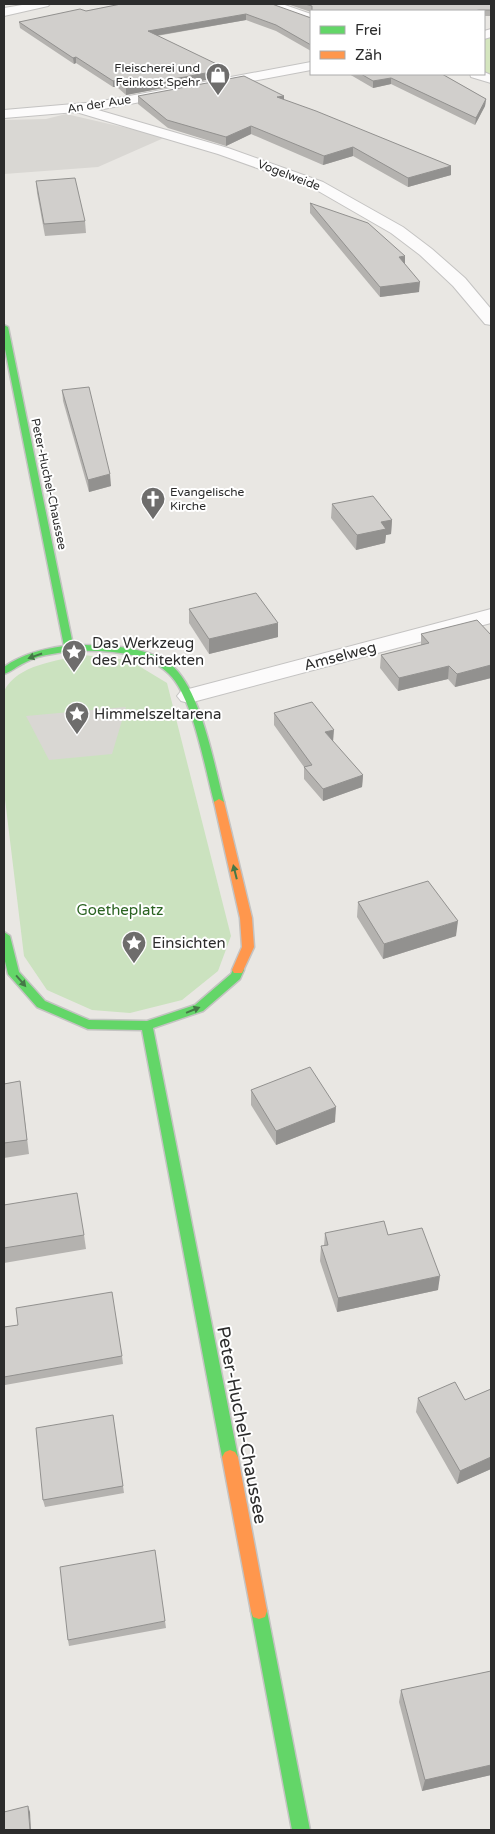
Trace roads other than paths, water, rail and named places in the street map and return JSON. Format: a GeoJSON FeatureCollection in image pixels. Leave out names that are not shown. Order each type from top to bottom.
{"type":"FeatureCollection","features":[{"type":"Feature","properties":{"kind":"street"},"geometry":{"type":"LineString","coordinates":[[4,12],[44,4]]}},
{"type":"Feature","properties":{"kind":"street"},"geometry":{"type":"LineString","coordinates":[[271,4],[310,18]]}},
{"type":"Feature","properties":{"kind":"street","name":"An der Aue"},"geometry":{"type":"LineString","coordinates":[[4,114],[77,108],[310,66]]}},
{"type":"Feature","properties":{"kind":"street"},"geometry":{"type":"LineString","coordinates":[[479,75],[491,79]]}},
{"type":"Feature","properties":{"kind":"street","name":"Vogelweide"},"geometry":{"type":"LineString","coordinates":[[77,108],[223,151],[318,185],[397,230],[419,246],[459,282],[491,320]]}},
{"type":"Feature","properties":{"kind":"street","name":"Peter-Huchel-Chaussee"},"geometry":{"type":"LineString","coordinates":[[4,327],[9,387],[69,648]]}},
{"type":"Feature","properties":{"kind":"street","name":"Amselweg"},"geometry":{"type":"LineString","coordinates":[[189,696],[491,616]]}},
{"type":"Feature","properties":{"kind":"street"},"geometry":{"type":"LineString","coordinates":[[4,671],[10,666],[38,654],[69,648],[98,647],[118,649],[154,660],[173,672],[189,696],[219,803],[246,918],[248,947],[236,976],[200,1008],[147,1026],[88,1024],[41,1004],[14,974],[4,936]]}},
{"type":"Feature","properties":{"kind":"street","name":"Peter-Huchel-Chaussee"},"geometry":{"type":"LineString","coordinates":[[147,1026],[302,1830]]}},
{"type":"Feature","properties":{"kind":"place","name":"Fleischerei und Feinkost Spehr"},"geometry":{"type":"Point","coordinates":[218,96]}},
{"type":"Feature","properties":{"kind":"place","name":"Evangelische Kirche"},"geometry":{"type":"Point","coordinates":[153,520]}},
{"type":"Feature","properties":{"kind":"place","name":"Das Werkzeug des Architekten"},"geometry":{"type":"Point","coordinates":[74,673]}},
{"type":"Feature","properties":{"kind":"place","name":"Himmelszeltarena"},"geometry":{"type":"Point","coordinates":[77,735]}},
{"type":"Feature","properties":{"kind":"place","name":"Einsichten"},"geometry":{"type":"Point","coordinates":[134,964]}},
{"type":"Feature","properties":{"kind":"park label","name":"Goetheplatz"},"geometry":{"type":"Point","coordinates":[120,910]}}]}
